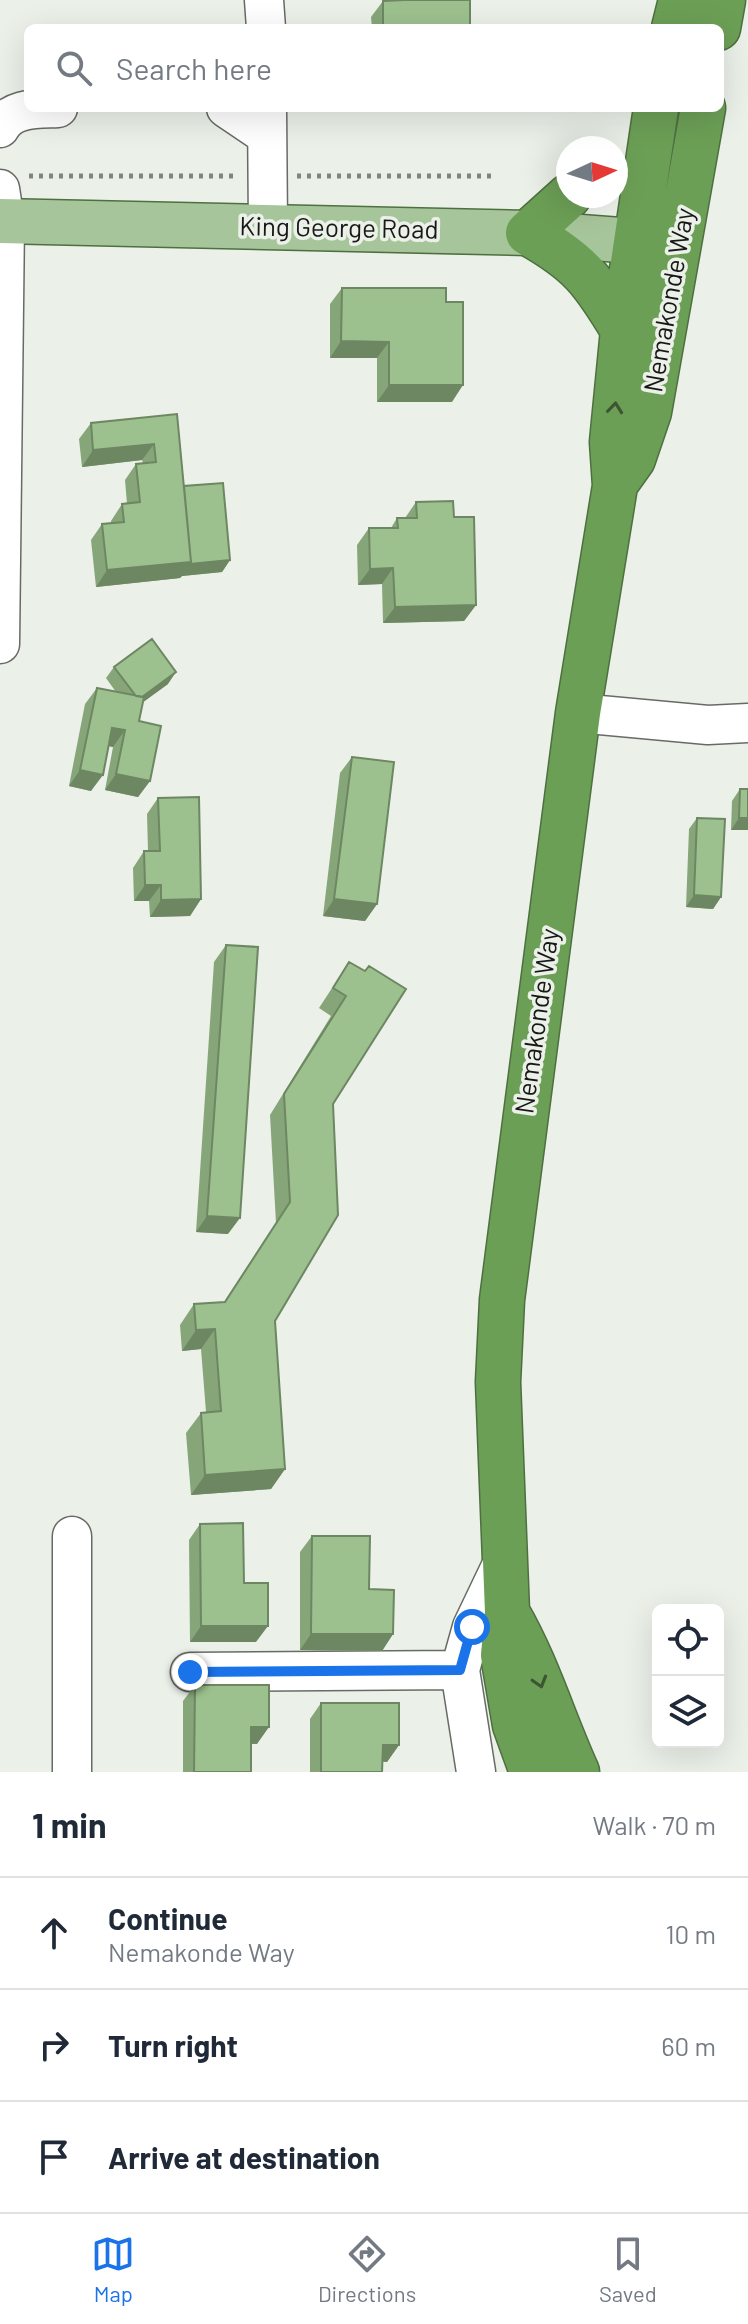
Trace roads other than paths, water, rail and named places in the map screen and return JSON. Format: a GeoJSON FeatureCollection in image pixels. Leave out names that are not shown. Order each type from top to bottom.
{"type":"FeatureCollection","features":[{"type":"Feature","properties":{"kind":"highway"},"geometry":{"type":"LineString","coordinates":[[675,24],[681,0]]}},
{"type":"Feature","properties":{"kind":"highway"},"geometry":{"type":"LineString","coordinates":[[719,24],[723,0]]}},
{"type":"Feature","properties":{"kind":"highway"},"geometry":{"type":"LineString","coordinates":[[628,136],[646,112]]}},
{"type":"Feature","properties":{"kind":"highway","name":"Nemakonde Way"},"geometry":{"type":"LineString","coordinates":[[532,1772],[515,1725],[503,1655],[507,1612],[498,1382],[502,1300],[578,713],[615,486],[612,442],[623,330],[655,112]]}},
{"type":"Feature","properties":{"kind":"highway","name":"Nemakonde Way"},"geometry":{"type":"LineString","coordinates":[[615,486],[633,459],[649,412],[702,112]]}},
{"type":"Feature","properties":{"kind":"highway"},"geometry":{"type":"LineString","coordinates":[[556,208],[528,233],[568,255],[586,274],[623,330]]}},
{"type":"Feature","properties":{"kind":"highway","name":"Nemakonde Way"},"geometry":{"type":"LineString","coordinates":[[507,1612],[536,1666],[549,1709],[577,1772]]}},
{"type":"Feature","properties":{"kind":"main road","name":"King George Road"},"geometry":{"type":"LineString","coordinates":[[2,210],[268,227],[528,233],[678,244]]}},
{"type":"Feature","properties":{"kind":"street"},"geometry":{"type":"LineString","coordinates":[[264,0],[266,24]]}},
{"type":"Feature","properties":{"kind":"street"},"geometry":{"type":"LineString","coordinates":[[0,128],[10,115],[24,111]]}},
{"type":"Feature","properties":{"kind":"street"},"geometry":{"type":"LineString","coordinates":[[238,112],[267,122],[268,227]]}},
{"type":"Feature","properties":{"kind":"street"},"geometry":{"type":"LineString","coordinates":[[0,644],[2,210]]}},
{"type":"Feature","properties":{"kind":"street"},"geometry":{"type":"LineString","coordinates":[[578,713],[708,725],[748,723]]}},
{"type":"Feature","properties":{"kind":"street"},"geometry":{"type":"LineString","coordinates":[[72,1536],[72,1772]]}},
{"type":"Feature","properties":{"kind":"street","name":"Nemakonde Way"},"geometry":{"type":"LineString","coordinates":[[476,1772],[460,1670],[472,1627],[504,1560]]}},
{"type":"Feature","properties":{"kind":"street"},"geometry":{"type":"LineString","coordinates":[[190,1672],[460,1670]]}}]}
